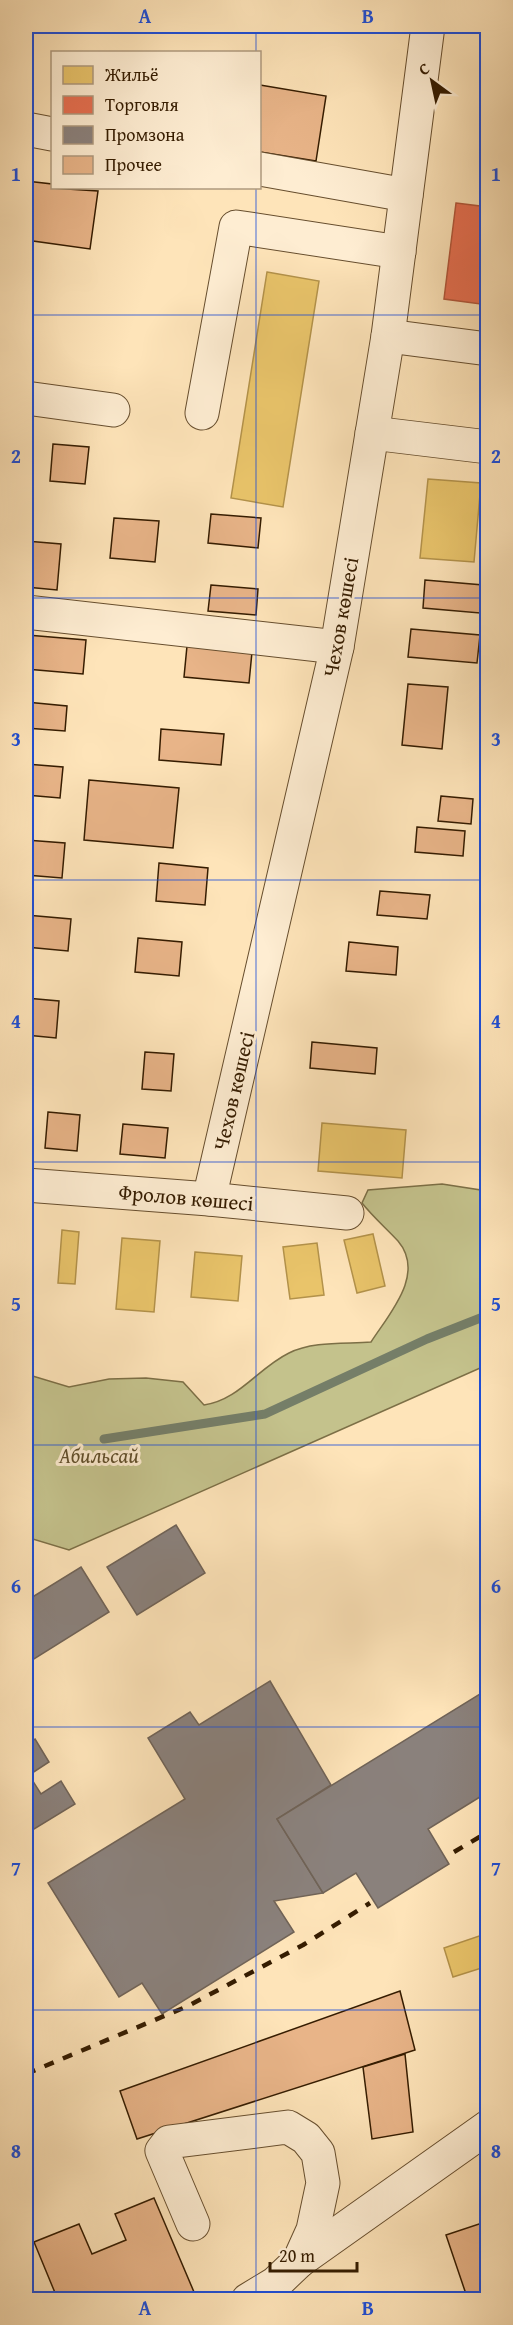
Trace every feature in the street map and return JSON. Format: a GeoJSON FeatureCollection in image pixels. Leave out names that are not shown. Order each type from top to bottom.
{"type":"FeatureCollection","features":[{"type":"Feature","properties":{"kind":"street","name":"Чехов көшесі"},"geometry":{"type":"LineString","coordinates":[[209,1199],[337,647],[388,336],[428,26]]}},
{"type":"Feature","properties":{"kind":"street"},"geometry":{"type":"LineString","coordinates":[[26,129],[51,134]]}},
{"type":"Feature","properties":{"kind":"street"},"geometry":{"type":"LineString","coordinates":[[261,169],[406,195]]}},
{"type":"Feature","properties":{"kind":"street"},"geometry":{"type":"LineString","coordinates":[[202,413],[236,227],[399,252]]}},
{"type":"Feature","properties":{"kind":"street"},"geometry":{"type":"LineString","coordinates":[[388,336],[488,349]]}},
{"type":"Feature","properties":{"kind":"street"},"geometry":{"type":"LineString","coordinates":[[26,398],[113,410]]}},
{"type":"Feature","properties":{"kind":"street"},"geometry":{"type":"LineString","coordinates":[[372,433],[488,447]]}},
{"type":"Feature","properties":{"kind":"street"},"geometry":{"type":"LineString","coordinates":[[26,612],[337,647]]}},
{"type":"Feature","properties":{"kind":"street","name":"Фролов көшесі"},"geometry":{"type":"LineString","coordinates":[[26,1185],[209,1199],[347,1213]]}},
{"type":"Feature","properties":{"kind":"street"},"geometry":{"type":"LineString","coordinates":[[193,2224],[162,2151],[163,2146],[169,2142],[288,2127],[306,2138],[318,2153],[323,2183],[313,2230],[299,2261]]}},
{"type":"Feature","properties":{"kind":"street"},"geometry":{"type":"LineString","coordinates":[[248,2300],[276,2283],[299,2261],[488,2127]]}},
{"type":"Feature","properties":{"kind":"green space","name":"Абильсай"},"geometry":{"type":"Polygon","coordinates":[[[442,1184],[487,1191],[487,1365],[69,1550],[26,1537],[26,1374],[69,1387],[109,1379],[146,1378],[183,1382],[204,1405],[228,1397],[278,1359],[298,1349],[308,1346],[371,1342],[402,1293],[407,1280],[408,1267],[406,1254],[398,1241],[362,1203],[368,1190],[442,1184]]]}},
{"type":"Feature","properties":{"kind":"building: Жильё"},"geometry":{"type":"Polygon","coordinates":[[[267,272],[319,281],[283,507],[231,498],[267,272]]]}},
{"type":"Feature","properties":{"kind":"building: Жильё"},"geometry":{"type":"Polygon","coordinates":[[[428,479],[481,483],[474,562],[420,558],[428,479]]]}},
{"type":"Feature","properties":{"kind":"building: Жильё"},"geometry":{"type":"Polygon","coordinates":[[[322,1123],[406,1130],[402,1178],[318,1171],[322,1123]]]}},
{"type":"Feature","properties":{"kind":"building: Жильё"},"geometry":{"type":"Polygon","coordinates":[[[62,1230],[79,1232],[75,1284],[58,1283],[62,1230]]]}},
{"type":"Feature","properties":{"kind":"building: Жильё"},"geometry":{"type":"Polygon","coordinates":[[[373,1234],[385,1286],[357,1293],[344,1240],[373,1234]]]}},
{"type":"Feature","properties":{"kind":"building: Жильё"},"geometry":{"type":"Polygon","coordinates":[[[122,1238],[160,1241],[154,1312],[116,1309],[122,1238]]]}},
{"type":"Feature","properties":{"kind":"building: Жильё"},"geometry":{"type":"Polygon","coordinates":[[[317,1243],[324,1295],[290,1299],[283,1247],[317,1243]]]}},
{"type":"Feature","properties":{"kind":"building: Жильё"},"geometry":{"type":"Polygon","coordinates":[[[195,1252],[242,1256],[238,1301],[191,1297],[195,1252]]]}},
{"type":"Feature","properties":{"kind":"building: Жильё"},"geometry":{"type":"Polygon","coordinates":[[[488,1933],[488,1966],[453,1977],[444,1948],[488,1933]]]}},
{"type":"Feature","properties":{"kind":"building: Торговля"},"geometry":{"type":"Polygon","coordinates":[[[456,203],[488,207],[488,305],[444,299],[456,203]]]}},
{"type":"Feature","properties":{"kind":"building: Промзона"},"geometry":{"type":"Polygon","coordinates":[[[176,1525],[205,1573],[137,1615],[107,1567],[176,1525]]]}},
{"type":"Feature","properties":{"kind":"building: Промзона"},"geometry":{"type":"Polygon","coordinates":[[[81,1567],[109,1612],[26,1664],[26,1601],[81,1567]]]}},
{"type":"Feature","properties":{"kind":"building: Промзона"},"geometry":{"type":"Polygon","coordinates":[[[270,1681],[331,1785],[277,1819],[323,1893],[274,1901],[294,1932],[162,2014],[142,1983],[119,1997],[48,1883],[185,1799],[148,1738],[190,1712],[199,1725],[270,1681]]]}},
{"type":"Feature","properties":{"kind":"building: Промзона"},"geometry":{"type":"Polygon","coordinates":[[[488,1689],[488,1792],[428,1829],[449,1864],[378,1908],[356,1873],[323,1893],[277,1819],[488,1689]]]}},
{"type":"Feature","properties":{"kind":"building: Промзона"},"geometry":{"type":"Polygon","coordinates":[[[35,1739],[49,1762],[29,1775],[41,1794],[61,1781],[75,1804],[26,1834],[26,1746],[35,1739]]]}},
{"type":"Feature","properties":{"kind":"building: Прочее"},"geometry":{"type":"Polygon","coordinates":[[[261,85],[326,96],[316,161],[261,152],[261,85]]]}},
{"type":"Feature","properties":{"kind":"building: Прочее"},"geometry":{"type":"Polygon","coordinates":[[[26,181],[51,184],[51,189],[98,191],[90,249],[26,240],[26,181]]]}},
{"type":"Feature","properties":{"kind":"building: Прочее"},"geometry":{"type":"Polygon","coordinates":[[[53,444],[89,447],[85,484],[50,481],[53,444]]]}},
{"type":"Feature","properties":{"kind":"building: Прочее"},"geometry":{"type":"Polygon","coordinates":[[[211,514],[261,518],[258,548],[208,543],[211,514]]]}},
{"type":"Feature","properties":{"kind":"building: Прочее"},"geometry":{"type":"Polygon","coordinates":[[[114,518],[159,521],[155,562],[110,558],[114,518]]]}},
{"type":"Feature","properties":{"kind":"building: Прочее"},"geometry":{"type":"Polygon","coordinates":[[[26,541],[61,544],[57,590],[26,587],[26,541]]]}},
{"type":"Feature","properties":{"kind":"building: Прочее"},"geometry":{"type":"Polygon","coordinates":[[[425,580],[483,585],[480,613],[423,608],[425,580]]]}},
{"type":"Feature","properties":{"kind":"building: Прочее"},"geometry":{"type":"Polygon","coordinates":[[[211,585],[258,589],[256,615],[208,611],[211,585]]]}},
{"type":"Feature","properties":{"kind":"building: Прочее"},"geometry":{"type":"Polygon","coordinates":[[[411,629],[480,635],[477,663],[408,657],[411,629]]]}},
{"type":"Feature","properties":{"kind":"building: Прочее"},"geometry":{"type":"Polygon","coordinates":[[[27,635],[86,640],[83,674],[26,669],[27,635]]]}},
{"type":"Feature","properties":{"kind":"building: Прочее"},"geometry":{"type":"Polygon","coordinates":[[[187,646],[252,652],[249,683],[184,677],[187,646]]]}},
{"type":"Feature","properties":{"kind":"building: Прочее"},"geometry":{"type":"Polygon","coordinates":[[[408,684],[448,687],[442,749],[402,745],[408,684]]]}},
{"type":"Feature","properties":{"kind":"building: Прочее"},"geometry":{"type":"Polygon","coordinates":[[[26,702],[67,706],[65,731],[26,728],[26,702]]]}},
{"type":"Feature","properties":{"kind":"building: Прочее"},"geometry":{"type":"Polygon","coordinates":[[[161,729],[224,734],[221,765],[159,760],[161,729]]]}},
{"type":"Feature","properties":{"kind":"building: Прочее"},"geometry":{"type":"Polygon","coordinates":[[[26,764],[63,767],[60,798],[26,795],[26,764]]]}},
{"type":"Feature","properties":{"kind":"building: Прочее"},"geometry":{"type":"Polygon","coordinates":[[[89,780],[179,788],[173,848],[84,840],[89,780]]]}},
{"type":"Feature","properties":{"kind":"building: Прочее"},"geometry":{"type":"Polygon","coordinates":[[[441,796],[473,799],[471,824],[438,821],[441,796]]]}},
{"type":"Feature","properties":{"kind":"building: Прочее"},"geometry":{"type":"Polygon","coordinates":[[[417,827],[465,831],[463,856],[415,852],[417,827]]]}},
{"type":"Feature","properties":{"kind":"building: Прочее"},"geometry":{"type":"Polygon","coordinates":[[[26,840],[65,843],[62,878],[26,875],[26,840]]]}},
{"type":"Feature","properties":{"kind":"building: Прочее"},"geometry":{"type":"Polygon","coordinates":[[[159,863],[208,868],[205,905],[156,901],[159,863]]]}},
{"type":"Feature","properties":{"kind":"building: Прочее"},"geometry":{"type":"Polygon","coordinates":[[[380,891],[430,895],[427,919],[377,915],[380,891]]]}},
{"type":"Feature","properties":{"kind":"building: Прочее"},"geometry":{"type":"Polygon","coordinates":[[[26,915],[71,919],[68,951],[26,947],[26,915]]]}},
{"type":"Feature","properties":{"kind":"building: Прочее"},"geometry":{"type":"Polygon","coordinates":[[[138,938],[182,942],[179,976],[135,972],[138,938]]]}},
{"type":"Feature","properties":{"kind":"building: Прочее"},"geometry":{"type":"Polygon","coordinates":[[[349,942],[398,947],[396,975],[346,971],[349,942]]]}},
{"type":"Feature","properties":{"kind":"building: Прочее"},"geometry":{"type":"Polygon","coordinates":[[[26,998],[59,1001],[56,1038],[26,1035],[26,998]]]}},
{"type":"Feature","properties":{"kind":"building: Прочее"},"geometry":{"type":"Polygon","coordinates":[[[312,1042],[377,1048],[375,1074],[310,1068],[312,1042]]]}},
{"type":"Feature","properties":{"kind":"building: Прочее"},"geometry":{"type":"Polygon","coordinates":[[[145,1052],[174,1054],[171,1091],[142,1089],[145,1052]]]}},
{"type":"Feature","properties":{"kind":"building: Прочее"},"geometry":{"type":"Polygon","coordinates":[[[48,1112],[80,1115],[77,1151],[45,1148],[48,1112]]]}},
{"type":"Feature","properties":{"kind":"building: Прочее"},"geometry":{"type":"Polygon","coordinates":[[[123,1124],[168,1128],[165,1158],[120,1154],[123,1124]]]}},
{"type":"Feature","properties":{"kind":"building: Прочее"},"geometry":{"type":"Polygon","coordinates":[[[400,1991],[415,2050],[137,2139],[120,2091],[400,1991]]]}},
{"type":"Feature","properties":{"kind":"building: Прочее"},"geometry":{"type":"Polygon","coordinates":[[[405,2054],[413,2132],[372,2139],[363,2067],[405,2054]]]}},
{"type":"Feature","properties":{"kind":"building: Прочее"},"geometry":{"type":"Polygon","coordinates":[[[154,2198],[194,2292],[175,2300],[58,2300],[34,2242],[79,2224],[92,2254],[126,2240],[115,2214],[154,2198]]]}},
{"type":"Feature","properties":{"kind":"building: Прочее"},"geometry":{"type":"Polygon","coordinates":[[[488,2221],[488,2300],[468,2300],[446,2235],[488,2221]]]}},
{"type":"Feature","properties":{"kind":"waterway","name":"Абильсай"},"geometry":{"type":"LineString","coordinates":[[104,1439],[265,1414],[427,1339],[488,1315]]}},
{"type":"Feature","properties":{"kind":"railway"},"geometry":{"type":"LineString","coordinates":[[454,1852],[488,1832]]}},
{"type":"Feature","properties":{"kind":"railway"},"geometry":{"type":"LineString","coordinates":[[26,2074],[188,2006],[303,1945],[370,1903]]}}]}
